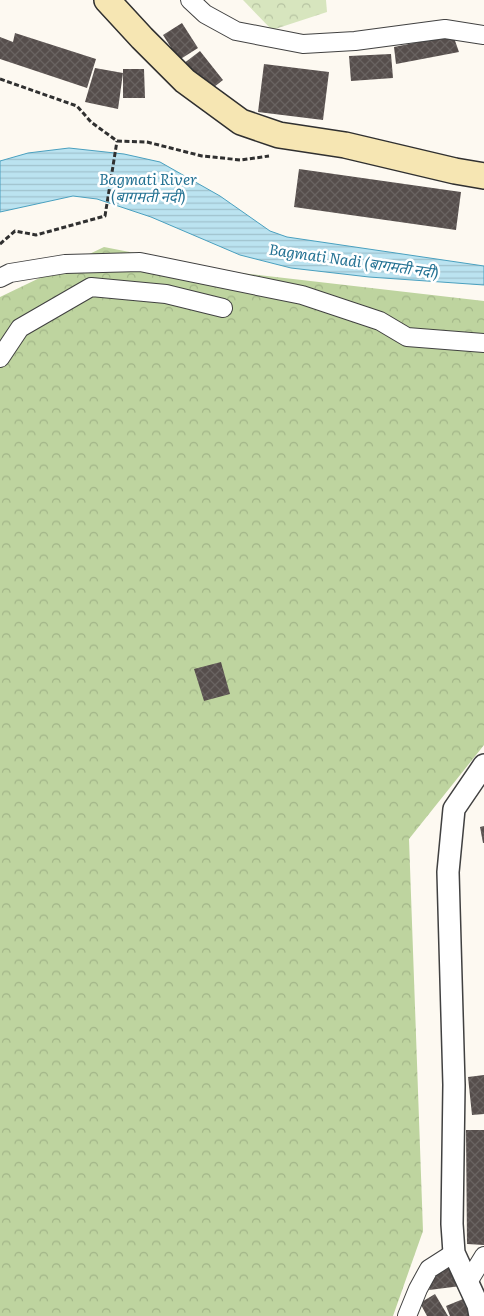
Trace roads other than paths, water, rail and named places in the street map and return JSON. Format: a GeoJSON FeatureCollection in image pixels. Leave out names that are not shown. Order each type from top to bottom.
{"type":"FeatureCollection","features":[{"type":"Feature","properties":{"kind":"main road"},"geometry":{"type":"LineString","coordinates":[[107,0],[184,80],[241,122],[278,134],[345,145],[484,176]]}},
{"type":"Feature","properties":{"kind":"street"},"geometry":{"type":"LineString","coordinates":[[190,0],[205,14],[236,31],[303,44],[355,41],[444,29],[484,34]]}},
{"type":"Feature","properties":{"kind":"street"},"geometry":{"type":"LineString","coordinates":[[0,278],[10,273],[65,264],[140,262],[302,295],[380,322],[407,338],[484,343]]}},
{"type":"Feature","properties":{"kind":"street"},"geometry":{"type":"LineString","coordinates":[[0,358],[20,328],[91,287],[166,294],[223,308]]}},
{"type":"Feature","properties":{"kind":"street"},"geometry":{"type":"LineString","coordinates":[[480,1316],[478,1305],[454,1253],[452,1224],[454,1085],[448,872],[454,810],[484,764]]}},
{"type":"Feature","properties":{"kind":"street"},"geometry":{"type":"LineString","coordinates":[[407,1316],[429,1269],[454,1253]]}},
{"type":"Feature","properties":{"kind":"street"},"geometry":{"type":"LineString","coordinates":[[468,1282],[484,1256]]}},
{"type":"Feature","properties":{"kind":"water","name":"Bagmati River (बागमती नदी)"},"geometry":{"type":"Polygon","coordinates":[[[69,148],[124,154],[160,162],[220,196],[270,231],[287,237],[484,266],[484,285],[369,277],[291,268],[240,255],[151,217],[97,199],[73,196],[0,212],[0,161],[28,153],[69,148]]]}},
{"type":"Feature","properties":{"kind":"water label","name":"Bagmati Nadi (बागमती नदी)"},"geometry":{"type":"Point","coordinates":[354,260]}}]}
